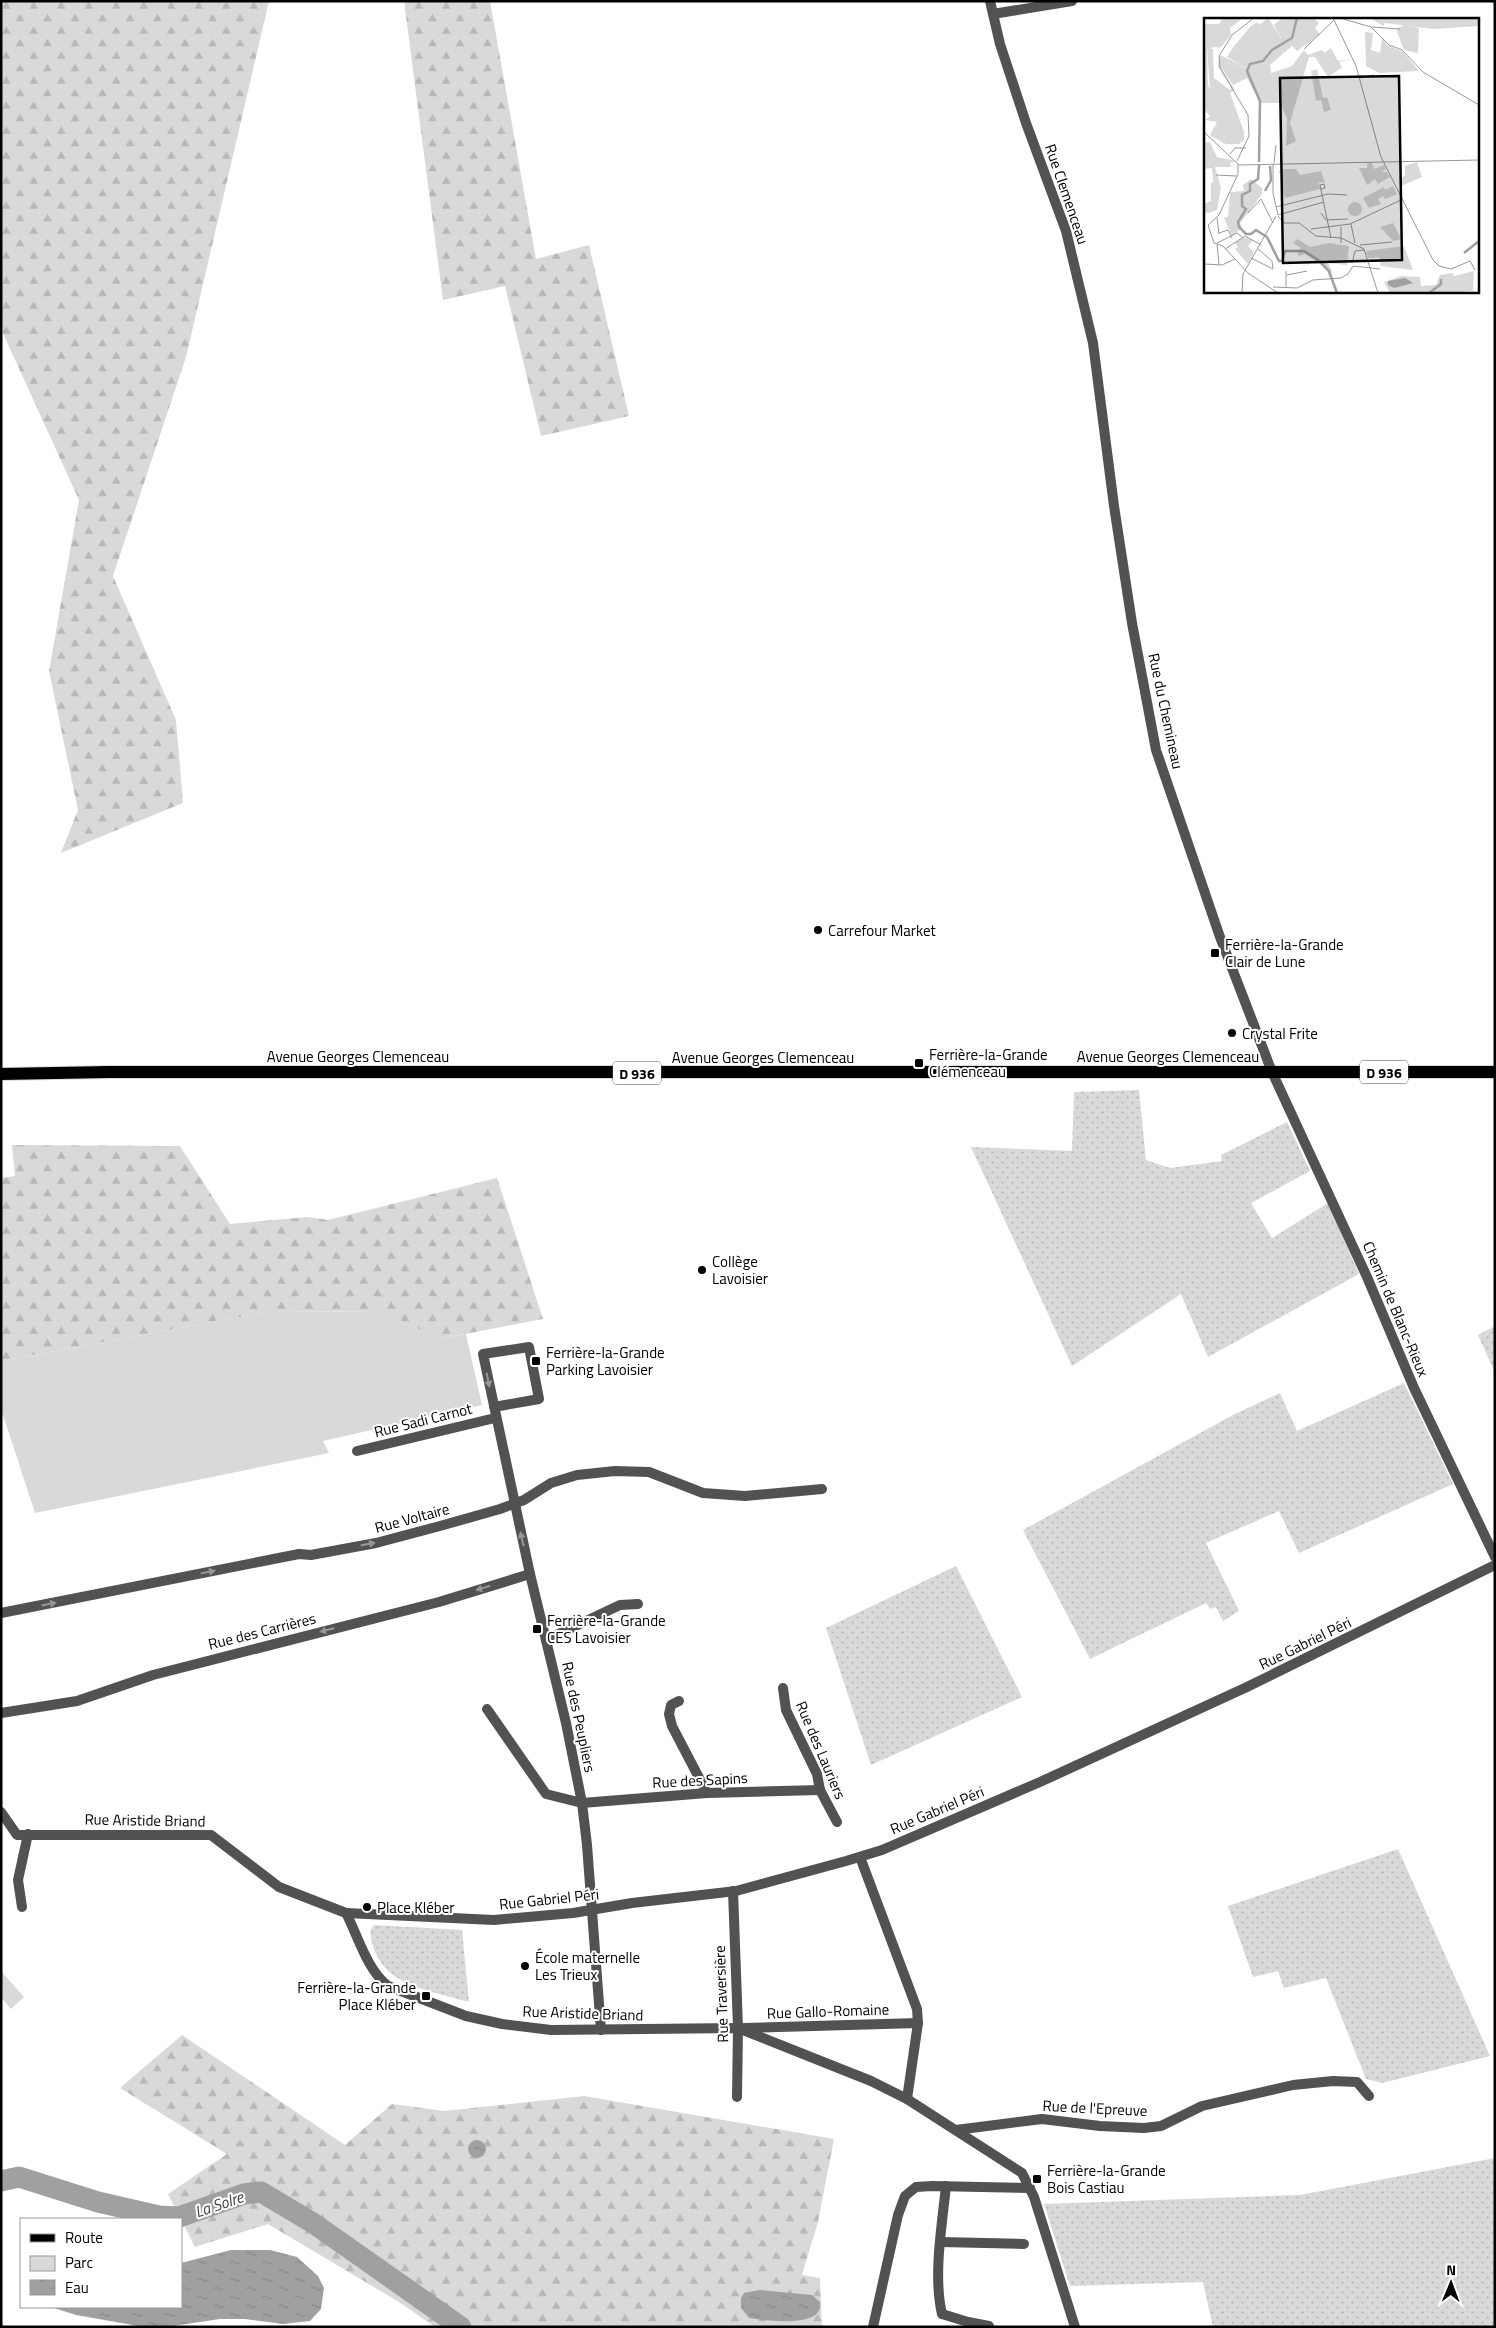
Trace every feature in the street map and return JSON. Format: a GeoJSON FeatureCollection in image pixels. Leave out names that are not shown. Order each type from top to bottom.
{"type":"FeatureCollection","features":[{"type":"Feature","properties":{"kind":"main road","name":"Avenue Georges Clemenceau"},"geometry":{"type":"LineString","coordinates":[[1,1074],[109,1072],[1495,1072]]}},
{"type":"Feature","properties":{"kind":"street","name":"Rue Clemenceau"},"geometry":{"type":"LineString","coordinates":[[990,1],[1026,123],[1066,231],[1093,343],[1102,400]]}},
{"type":"Feature","properties":{"kind":"street"},"geometry":{"type":"LineString","coordinates":[[993,14],[1072,1]]}},
{"type":"Feature","properties":{"kind":"street","name":"Rue du Chemineau"},"geometry":{"type":"LineString","coordinates":[[1102,400],[1114,506],[1132,623],[1156,750],[1220,937],[1272,1072]]}},
{"type":"Feature","properties":{"kind":"street","name":"Chemin de Blanc-Rieux"},"geometry":{"type":"LineString","coordinates":[[1272,1072],[1367,1277],[1414,1388],[1495,1557]]}},
{"type":"Feature","properties":{"kind":"street","name":"Rue des Peupliers"},"geometry":{"type":"LineString","coordinates":[[494,1407],[539,1399],[529,1347],[483,1354],[495,1418],[582,1803],[601,2030]]}},
{"type":"Feature","properties":{"kind":"street","name":"Rue Sadi Carnot"},"geometry":{"type":"LineString","coordinates":[[357,1452],[495,1418]]}},
{"type":"Feature","properties":{"kind":"street","name":"Rue Voltaire"},"geometry":{"type":"LineString","coordinates":[[1,1614],[299,1554],[311,1555],[376,1543],[514,1504],[551,1483],[577,1475],[616,1471],[650,1472],[704,1493],[745,1496],[822,1489]]}},
{"type":"Feature","properties":{"kind":"street","name":"Rue Gabriel Péri"},"geometry":{"type":"LineString","coordinates":[[346,1913],[494,1920],[591,1910],[733,1891],[792,1877],[860,1857],[882,1850],[1032,1786],[1238,1691],[1495,1565]]}},
{"type":"Feature","properties":{"kind":"street","name":"Rue des Carrières"},"geometry":{"type":"LineString","coordinates":[[1,1713],[77,1701],[153,1675],[439,1602],[530,1574]]}},
{"type":"Feature","properties":{"kind":"street"},"geometry":{"type":"LineString","coordinates":[[546,1640],[620,1604],[638,1604]]}},
{"type":"Feature","properties":{"kind":"street","name":"Rue des Lauriers"},"geometry":{"type":"LineString","coordinates":[[782,1688],[786,1710],[817,1774],[820,1790],[836,1822]]}},
{"type":"Feature","properties":{"kind":"street"},"geometry":{"type":"LineString","coordinates":[[679,1701],[670,1706],[669,1714],[672,1726],[707,1793]]}},
{"type":"Feature","properties":{"kind":"street","name":"Rue des Sapins"},"geometry":{"type":"LineString","coordinates":[[487,1709],[546,1794],[582,1803],[707,1793],[820,1790]]}},
{"type":"Feature","properties":{"kind":"street","name":"Rue Aristide Briand"},"geometry":{"type":"LineString","coordinates":[[1,1812],[17,1835],[211,1835],[278,1887],[346,1913],[373,1970],[380,1980],[388,1986],[466,2016],[502,2024],[551,2030],[738,2028],[838,2067],[907,2099],[1022,2173],[1030,2188],[1075,2327]]}},
{"type":"Feature","properties":{"kind":"street"},"geometry":{"type":"LineString","coordinates":[[22,1907],[18,1880],[28,1834]]}},
{"type":"Feature","properties":{"kind":"street"},"geometry":{"type":"LineString","coordinates":[[860,1857],[917,2008],[918,2023],[907,2099]]}},
{"type":"Feature","properties":{"kind":"street","name":"Rue Traversière"},"geometry":{"type":"LineString","coordinates":[[733,1891],[738,2028],[737,2097]]}},
{"type":"Feature","properties":{"kind":"street","name":"Rue Gallo-Romaine"},"geometry":{"type":"LineString","coordinates":[[738,2028],[918,2023]]}},
{"type":"Feature","properties":{"kind":"street","name":"Rue de l'Epreuve"},"geometry":{"type":"LineString","coordinates":[[956,2130],[1042,2120],[1100,2126],[1144,2128],[1161,2126],[1202,2106],[1293,2085],[1333,2081],[1357,2082],[1369,2096]]}},
{"type":"Feature","properties":{"kind":"street"},"geometry":{"type":"LineString","coordinates":[[946,2186],[941,2242],[939,2302],[942,2314],[989,2326]]}},
{"type":"Feature","properties":{"kind":"street"},"geometry":{"type":"LineString","coordinates":[[873,2327],[898,2215],[905,2196],[916,2187],[1030,2188]]}},
{"type":"Feature","properties":{"kind":"street"},"geometry":{"type":"LineString","coordinates":[[941,2242],[1024,2244]]}},
{"type":"Feature","properties":{"kind":"green space"},"geometry":{"type":"Polygon","coordinates":[[[1,1],[269,1],[186,357],[113,576],[176,720],[183,803],[61,853],[78,810],[49,671],[79,500],[1,329],[1,1]]]}},
{"type":"Feature","properties":{"kind":"green space"},"geometry":{"type":"Polygon","coordinates":[[[404,1],[490,1],[536,259],[589,245],[629,416],[541,436],[505,286],[443,300],[404,1]]]}},
{"type":"Feature","properties":{"kind":"green space"},"geometry":{"type":"Polygon","coordinates":[[[1139,1090],[1146,1160],[1170,1168],[1222,1161],[1221,1155],[1287,1122],[1310,1171],[1251,1203],[1272,1238],[1328,1203],[1359,1274],[1208,1357],[1181,1294],[1072,1366],[971,1147],[1072,1151],[1074,1092],[1139,1090]]]}},
{"type":"Feature","properties":{"kind":"green space"},"geometry":{"type":"Polygon","coordinates":[[[12,1145],[180,1146],[230,1224],[307,1217],[328,1220],[497,1178],[543,1319],[439,1339],[382,1312],[272,1311],[1,1361],[1,1178],[15,1176],[12,1145]]]}},
{"type":"Feature","properties":{"kind":"green space"},"geometry":{"type":"Polygon","coordinates":[[[272,1311],[383,1312],[439,1339],[466,1334],[482,1405],[323,1441],[329,1453],[35,1513],[1,1409],[1,1361],[272,1311]]]}},
{"type":"Feature","properties":{"kind":"green space"},"geometry":{"type":"Polygon","coordinates":[[[1495,1326],[1495,1373],[1478,1335],[1495,1326]]]}},
{"type":"Feature","properties":{"kind":"green space"},"geometry":{"type":"Polygon","coordinates":[[[1404,1383],[1453,1484],[1299,1553],[1279,1511],[1206,1543],[1239,1611],[1223,1621],[1216,1607],[1210,1609],[1206,1603],[1090,1659],[1023,1530],[1233,1415],[1280,1393],[1297,1431],[1404,1383]]]}},
{"type":"Feature","properties":{"kind":"green space"},"geometry":{"type":"Polygon","coordinates":[[[956,1566],[1022,1697],[871,1765],[826,1628],[956,1566]]]}},
{"type":"Feature","properties":{"kind":"green space"},"geometry":{"type":"Polygon","coordinates":[[[1398,1849],[1490,2056],[1382,2083],[1366,2079],[1326,1978],[1284,1988],[1278,1971],[1253,1977],[1228,1906],[1398,1849]]]}},
{"type":"Feature","properties":{"kind":"green space"},"geometry":{"type":"Polygon","coordinates":[[[374,1925],[462,1930],[469,2002],[420,1988],[392,1974],[382,1963],[374,1949],[370,1931],[374,1925]]]}},
{"type":"Feature","properties":{"kind":"green space"},"geometry":{"type":"Polygon","coordinates":[[[1,1971],[24,1997],[11,2009],[1,1997],[1,1971]]]}},
{"type":"Feature","properties":{"kind":"green space"},"geometry":{"type":"Polygon","coordinates":[[[182,2035],[345,2145],[392,2104],[444,2111],[584,2096],[834,2139],[818,2222],[802,2275],[820,2278],[822,2327],[435,2327],[399,2302],[268,2224],[195,2247],[182,2218],[180,2218],[168,2194],[227,2154],[120,2088],[182,2035]]]}},
{"type":"Feature","properties":{"kind":"green space"},"geometry":{"type":"Polygon","coordinates":[[[1495,2158],[1495,2327],[1213,2327],[1203,2282],[1070,2286],[1044,2204],[1300,2195],[1495,2158]]]}},
{"type":"Feature","properties":{"kind":"water"},"geometry":{"type":"Polygon","coordinates":[[[477,2140],[483,2143],[486,2149],[483,2155],[477,2158],[471,2155],[468,2149],[471,2143],[477,2140]]]}},
{"type":"Feature","properties":{"kind":"water"},"geometry":{"type":"Polygon","coordinates":[[[231,2250],[270,2250],[297,2257],[318,2276],[324,2288],[321,2309],[310,2321],[283,2324],[245,2319],[220,2319],[173,2326],[144,2327],[76,2315],[54,2308],[182,2308],[182,2263],[231,2250]]]}},
{"type":"Feature","properties":{"kind":"water"},"geometry":{"type":"Polygon","coordinates":[[[760,2290],[812,2295],[820,2302],[819,2310],[814,2316],[794,2321],[749,2318],[741,2308],[741,2298],[744,2293],[760,2290]]]}},
{"type":"Feature","properties":{"kind":"waterway","name":"La Solre"},"geometry":{"type":"LineString","coordinates":[[1,2181],[19,2177],[98,2202],[159,2216],[179,2217],[244,2194],[261,2192],[313,2223],[461,2327]]}},
{"type":"Feature","properties":{"kind":"place","name":"Carrefour Market"},"geometry":{"type":"Point","coordinates":[818,930]}},
{"type":"Feature","properties":{"kind":"place","name":"Ferrière-la-Grande Clair de Lune"},"geometry":{"type":"Point","coordinates":[1215,953]}},
{"type":"Feature","properties":{"kind":"place","name":"Crystal Frite"},"geometry":{"type":"Point","coordinates":[1232,1033]}},
{"type":"Feature","properties":{"kind":"place","name":"Ferrière-la-Grande Clémenceau"},"geometry":{"type":"Point","coordinates":[919,1063]}},
{"type":"Feature","properties":{"kind":"place","name":"Collège Lavoisier"},"geometry":{"type":"Point","coordinates":[702,1270]}},
{"type":"Feature","properties":{"kind":"place","name":"Ferrière-la-Grande Parking Lavoisier"},"geometry":{"type":"Point","coordinates":[536,1361]}},
{"type":"Feature","properties":{"kind":"place","name":"Ferrière-la-Grande CES Lavoisier"},"geometry":{"type":"Point","coordinates":[537,1629]}},
{"type":"Feature","properties":{"kind":"place","name":"Place Kléber"},"geometry":{"type":"Point","coordinates":[367,1907]}},
{"type":"Feature","properties":{"kind":"place","name":"École maternelle Les Trieux"},"geometry":{"type":"Point","coordinates":[525,1966]}},
{"type":"Feature","properties":{"kind":"place","name":"Ferrière-la-Grande Place Kléber"},"geometry":{"type":"Point","coordinates":[426,1996]}},
{"type":"Feature","properties":{"kind":"place","name":"Ferrière-la-Grande Bois Castiau"},"geometry":{"type":"Point","coordinates":[1037,2179]}}]}
